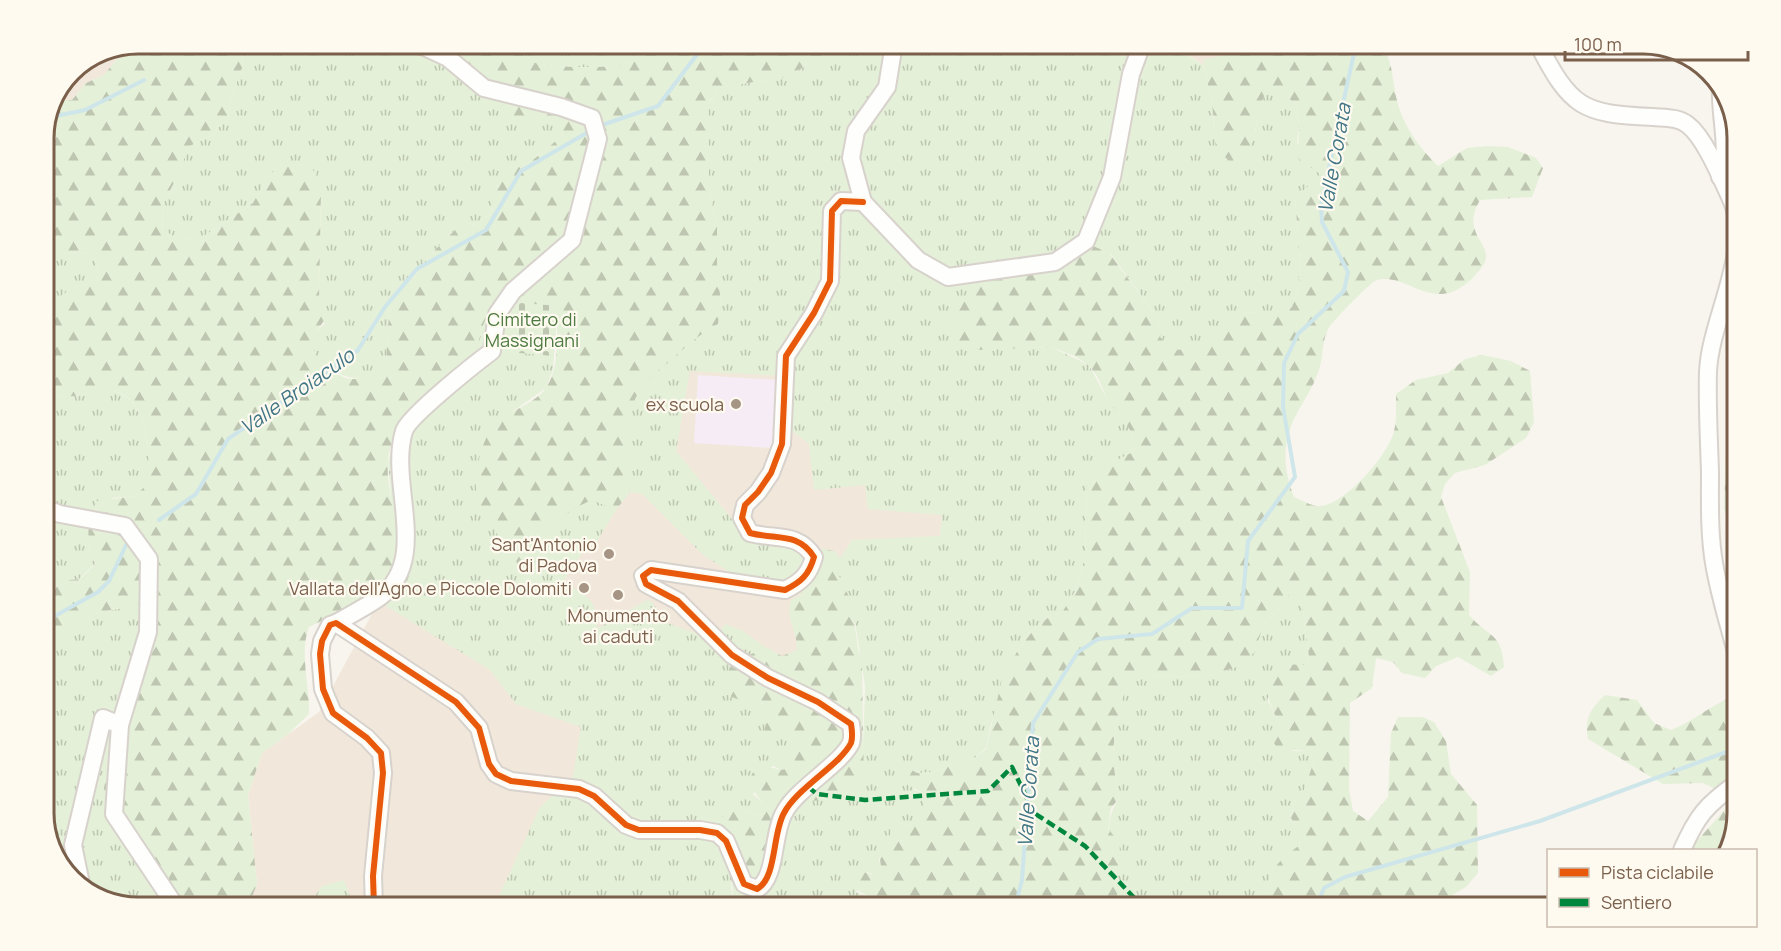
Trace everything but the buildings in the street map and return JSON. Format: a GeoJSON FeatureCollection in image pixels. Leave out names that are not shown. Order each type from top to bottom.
{"type":"FeatureCollection","features":[{"type":"Feature","properties":{"kind":"street"},"geometry":{"type":"LineString","coordinates":[[374,897],[373,876],[383,772],[381,753],[367,738],[333,713],[323,689],[322,641],[330,625],[381,597],[399,575],[407,540],[400,479],[405,430],[435,398],[492,351],[497,314],[513,291],[572,240],[595,128],[561,107],[484,88],[448,58],[439,54]]}},
{"type":"Feature","properties":{"kind":"street"},"geometry":{"type":"LineString","coordinates":[[892,54],[887,87],[856,131],[851,158],[863,202],[918,261],[948,277],[1055,262],[1086,241],[1112,177],[1131,74],[1138,54]]}},
{"type":"Feature","properties":{"kind":"street"},"geometry":{"type":"LineString","coordinates":[[1544,54],[1567,90],[1580,104],[1600,113],[1672,118],[1686,123],[1699,138],[1727,192]]}},
{"type":"Feature","properties":{"kind":"street"},"geometry":{"type":"LineString","coordinates":[[1719,104],[1725,163],[1720,177]]}},
{"type":"Feature","properties":{"kind":"street"},"geometry":{"type":"LineString","coordinates":[[336,623],[456,702],[479,728],[489,764],[496,774],[511,781],[579,789],[594,796],[626,825],[639,830],[700,830],[717,833],[726,841],[744,884],[757,889],[764,885],[768,878],[774,839],[784,812],[843,753],[852,741],[851,724],[818,702],[768,678],[732,655],[678,601],[646,584],[643,576],[651,570],[784,590],[799,583],[810,570],[814,557],[806,544],[788,538],[750,533],[742,518],[745,505],[758,492],[771,473],[782,444],[786,356],[814,313],[830,281],[832,211],[841,201],[863,202]]}},
{"type":"Feature","properties":{"kind":"street"},"geometry":{"type":"LineString","coordinates":[[1727,286],[1709,356],[1711,544],[1727,618]]}},
{"type":"Feature","properties":{"kind":"street"},"geometry":{"type":"LineString","coordinates":[[54,512],[124,526],[149,559],[148,632],[120,725],[114,814],[169,897]]}},
{"type":"Feature","properties":{"kind":"street"},"geometry":{"type":"LineString","coordinates":[[78,871],[73,845],[99,727],[103,718],[120,725]]}},
{"type":"Feature","properties":{"kind":"street"},"geometry":{"type":"LineString","coordinates":[[1682,849],[1695,819],[1727,790]]}},
{"type":"Feature","properties":{"kind":"shaded area"},"geometry":{"type":"Polygon","coordinates":[[[1188,54],[1305,54],[1204,66],[1188,54]]]}},
{"type":"Feature","properties":{"kind":"shaded area"},"geometry":{"type":"Polygon","coordinates":[[[123,56],[116,60],[104,75],[86,83],[72,100],[64,100],[71,87],[91,68],[106,60],[123,56]]]}},
{"type":"Feature","properties":{"kind":"shaded area"},"geometry":{"type":"Polygon","coordinates":[[[693,355],[842,383],[979,524],[510,897],[252,897],[257,884],[248,795],[262,753],[319,712],[381,597],[693,355]]]}},
{"type":"Feature","properties":{"kind":"shaded area"},"geometry":{"type":"Polygon","coordinates":[[[698,375],[778,380],[774,448],[694,443],[698,375]]]}},
{"type":"Feature","properties":{"kind":"green space"},"geometry":{"type":"Polygon","coordinates":[[[138,54],[243,54],[242,68],[231,97],[228,118],[210,136],[188,147],[179,173],[162,206],[163,230],[178,239],[201,238],[253,203],[264,183],[280,163],[302,163],[317,173],[321,190],[319,303],[327,314],[315,334],[313,347],[331,370],[354,379],[370,374],[386,362],[390,297],[422,270],[433,252],[455,230],[475,225],[491,213],[494,191],[508,168],[527,165],[563,135],[553,122],[508,115],[495,109],[442,54],[522,54],[528,62],[567,67],[593,67],[632,62],[639,54],[829,54],[776,81],[718,88],[709,103],[709,186],[717,227],[717,275],[721,300],[718,324],[693,340],[653,375],[637,396],[628,422],[627,466],[630,492],[616,510],[592,500],[571,511],[546,534],[531,566],[521,569],[492,526],[478,499],[476,481],[479,458],[492,428],[497,422],[541,393],[546,388],[553,372],[557,316],[543,306],[494,307],[485,320],[478,344],[471,356],[421,404],[399,430],[391,445],[388,462],[396,541],[389,589],[309,627],[305,659],[309,714],[287,735],[262,753],[248,795],[257,884],[252,897],[161,897],[104,789],[105,775],[146,630],[136,595],[122,608],[95,613],[54,642],[54,585],[63,587],[69,580],[80,579],[97,563],[88,545],[89,513],[97,501],[135,496],[149,482],[149,455],[144,425],[131,401],[121,393],[107,390],[81,396],[54,397],[54,302],[69,290],[99,278],[94,253],[54,254],[54,133],[57,116],[64,100],[72,100],[86,83],[104,75],[116,60],[123,56],[138,54]]]}},
{"type":"Feature","properties":{"kind":"green space"},"geometry":{"type":"Polygon","coordinates":[[[243,54],[447,54],[536,117],[553,122],[563,135],[527,165],[508,168],[494,191],[491,213],[475,225],[455,230],[433,252],[422,270],[390,297],[386,362],[372,375],[352,378],[341,375],[321,362],[312,344],[314,334],[324,324],[319,303],[321,190],[264,183],[253,203],[201,238],[178,239],[163,230],[162,206],[179,173],[188,147],[210,136],[228,118],[231,97],[242,68],[243,54]]]}},
{"type":"Feature","properties":{"kind":"green space"},"geometry":{"type":"Polygon","coordinates":[[[522,54],[639,54],[632,62],[593,67],[567,67],[527,62],[522,54]]]}},
{"type":"Feature","properties":{"kind":"green space"},"geometry":{"type":"Polygon","coordinates":[[[1187,54],[1204,66],[1213,111],[1214,130],[1256,130],[1257,109],[1265,95],[1284,95],[1296,104],[1299,123],[1297,143],[1312,167],[1322,175],[1295,198],[1300,267],[1292,307],[1271,314],[1246,312],[1202,344],[1174,351],[1160,337],[1157,317],[1110,253],[1016,348],[1051,347],[1089,365],[1107,399],[1130,430],[1134,451],[1118,460],[1102,462],[1087,480],[1085,557],[1076,590],[1063,611],[1050,616],[1032,632],[1018,650],[991,724],[986,748],[971,761],[952,764],[935,772],[917,773],[914,790],[923,793],[923,812],[910,826],[892,828],[888,846],[879,859],[881,868],[876,876],[867,872],[856,892],[868,897],[772,897],[781,846],[793,816],[801,805],[813,799],[837,800],[863,757],[865,686],[852,603],[837,572],[840,558],[852,540],[940,536],[942,515],[868,509],[865,485],[814,490],[809,444],[778,420],[784,376],[690,371],[676,451],[749,540],[795,546],[807,563],[810,591],[799,594],[744,581],[703,555],[642,494],[630,492],[627,436],[632,408],[644,384],[678,350],[718,323],[721,300],[717,275],[717,227],[709,186],[709,104],[718,88],[776,81],[829,55],[1187,54]]]}},
{"type":"Feature","properties":{"kind":"green space"},"geometry":{"type":"Polygon","coordinates":[[[1228,54],[1386,54],[1392,71],[1397,102],[1405,123],[1416,141],[1438,166],[1467,148],[1487,146],[1508,147],[1536,158],[1543,168],[1532,197],[1480,200],[1473,222],[1486,257],[1482,267],[1466,284],[1451,292],[1437,294],[1387,279],[1375,281],[1338,317],[1327,331],[1319,370],[1289,431],[1285,455],[1289,483],[1294,497],[1317,506],[1330,503],[1353,488],[1375,465],[1390,441],[1395,427],[1396,394],[1416,380],[1448,373],[1465,359],[1482,355],[1511,361],[1530,371],[1534,422],[1526,438],[1485,465],[1455,473],[1445,484],[1441,497],[1470,572],[1469,615],[1497,641],[1503,656],[1504,667],[1491,676],[1458,657],[1436,666],[1425,678],[1402,673],[1393,662],[1376,658],[1372,688],[1350,703],[1349,789],[1353,811],[1368,821],[1388,797],[1391,733],[1398,717],[1422,717],[1434,722],[1446,741],[1451,774],[1477,805],[1478,873],[1466,887],[1449,897],[1265,897],[1269,880],[1277,864],[1300,845],[1298,829],[1291,818],[1294,803],[1304,790],[1314,761],[1307,750],[1278,750],[1269,734],[1277,719],[1268,691],[1269,678],[1276,664],[1307,665],[1309,657],[1302,602],[1288,595],[1283,605],[1264,624],[1254,653],[1239,666],[1207,677],[1145,676],[1126,687],[1118,715],[1113,755],[1120,797],[1111,808],[1108,829],[1120,843],[1117,897],[869,897],[848,885],[849,875],[857,870],[876,876],[881,868],[879,850],[888,846],[891,828],[910,826],[923,812],[923,793],[906,784],[902,776],[908,768],[917,773],[935,772],[952,764],[971,761],[986,749],[1002,679],[1018,650],[1032,632],[1050,616],[1063,611],[1076,590],[1085,557],[1087,480],[1102,462],[1118,460],[1134,451],[1130,430],[1107,399],[1098,378],[1089,365],[1074,356],[1051,347],[975,350],[949,345],[954,319],[972,282],[1047,260],[1084,242],[1109,253],[1157,317],[1160,337],[1174,351],[1202,344],[1246,312],[1271,314],[1292,307],[1300,267],[1295,198],[1321,175],[1298,158],[1299,123],[1296,104],[1284,95],[1265,95],[1260,105],[1253,141],[1243,156],[1233,163],[1216,151],[1213,111],[1203,60],[1228,54]]]}},
{"type":"Feature","properties":{"kind":"green space"},"geometry":{"type":"Polygon","coordinates":[[[94,253],[99,278],[69,290],[54,302],[54,254],[94,253]]]}},
{"type":"Feature","properties":{"kind":"green space","name":"Cimitero di Massignani"},"geometry":{"type":"Polygon","coordinates":[[[511,302],[558,306],[553,356],[507,352],[511,302]]]}},
{"type":"Feature","properties":{"kind":"green space"},"geometry":{"type":"Polygon","coordinates":[[[543,306],[557,316],[553,370],[546,388],[495,424],[487,519],[531,566],[540,544],[553,525],[592,499],[616,510],[597,541],[592,539],[564,580],[592,603],[595,609],[597,629],[647,600],[652,602],[667,623],[712,639],[726,624],[743,631],[762,645],[754,653],[732,661],[723,683],[725,694],[737,699],[771,705],[782,736],[793,742],[793,766],[782,770],[772,766],[753,794],[762,802],[767,813],[756,816],[745,811],[730,877],[733,897],[499,897],[540,807],[573,777],[581,727],[516,704],[490,670],[381,603],[395,543],[388,462],[394,440],[404,423],[479,338],[483,319],[494,307],[543,306]]]}},
{"type":"Feature","properties":{"kind":"green space"},"geometry":{"type":"Polygon","coordinates":[[[107,390],[121,394],[131,401],[139,413],[147,440],[149,482],[135,496],[113,498],[90,513],[88,545],[97,562],[79,579],[69,580],[63,587],[54,585],[54,397],[81,396],[107,390]]]}},
{"type":"Feature","properties":{"kind":"green space"},"geometry":{"type":"Polygon","coordinates":[[[1727,450],[1727,514],[1724,509],[1727,450]]]}},
{"type":"Feature","properties":{"kind":"green space"},"geometry":{"type":"Polygon","coordinates":[[[818,548],[835,551],[840,558],[837,572],[852,603],[858,649],[862,661],[864,783],[857,793],[848,798],[817,800],[797,810],[789,822],[782,842],[771,897],[733,897],[730,880],[714,845],[713,829],[725,815],[733,812],[744,811],[756,816],[766,813],[762,802],[748,784],[752,774],[760,765],[782,770],[793,766],[793,742],[782,736],[773,741],[763,735],[766,724],[775,716],[771,705],[737,699],[725,694],[723,683],[732,661],[754,653],[762,645],[782,656],[797,650],[790,607],[791,600],[810,590],[802,576],[809,559],[818,548]]]}},
{"type":"Feature","properties":{"kind":"green space"},"geometry":{"type":"Polygon","coordinates":[[[136,594],[146,630],[114,805],[161,897],[116,894],[91,883],[68,860],[58,840],[55,826],[54,642],[95,613],[122,608],[136,594]]]}},
{"type":"Feature","properties":{"kind":"green space"},"geometry":{"type":"Polygon","coordinates":[[[1287,594],[1302,602],[1309,657],[1307,665],[1267,699],[1293,751],[1307,750],[1314,761],[1304,790],[1294,803],[1291,818],[1298,829],[1300,845],[1277,864],[1269,880],[1265,897],[1117,897],[1110,858],[1109,832],[1110,820],[1120,797],[1113,755],[1118,715],[1126,687],[1145,676],[1207,677],[1239,666],[1253,653],[1264,624],[1283,605],[1287,594]]]}},
{"type":"Feature","properties":{"kind":"green space"},"geometry":{"type":"Polygon","coordinates":[[[1605,695],[1637,700],[1654,723],[1671,730],[1727,699],[1727,807],[1724,793],[1703,783],[1663,784],[1588,739],[1589,715],[1605,695]]]}},
{"type":"Feature","properties":{"kind":"green space"},"geometry":{"type":"Polygon","coordinates":[[[1727,807],[1724,835],[1718,849],[1690,849],[1727,807]]]}},
{"type":"Feature","properties":{"kind":"green space"},"geometry":{"type":"Polygon","coordinates":[[[344,880],[350,897],[315,897],[322,886],[344,880]]]}},
{"type":"Feature","properties":{"kind":"waterway","name":"Valle Broiaculo"},"geometry":{"type":"LineString","coordinates":[[599,126],[658,106],[697,54]]}},
{"type":"Feature","properties":{"kind":"waterway","name":"Valle Corata"},"geometry":{"type":"LineString","coordinates":[[1018,897],[1022,880],[1033,723],[1078,652],[1098,639],[1152,634],[1192,608],[1242,608],[1248,541],[1295,477],[1283,407],[1284,363],[1298,334],[1344,291],[1348,272],[1322,222],[1321,205],[1354,54]]}},
{"type":"Feature","properties":{"kind":"waterway"},"geometry":{"type":"LineString","coordinates":[[57,116],[85,110],[144,80]]}},
{"type":"Feature","properties":{"kind":"waterway","name":"Valle Broiaculo"},"geometry":{"type":"LineString","coordinates":[[159,520],[196,494],[228,439],[358,350],[385,307],[417,269],[486,230],[521,171],[590,131]]}},
{"type":"Feature","properties":{"kind":"waterway","name":"Valle Broiaculo"},"geometry":{"type":"LineString","coordinates":[[54,616],[98,592],[109,581],[126,545]]}},
{"type":"Feature","properties":{"kind":"waterway"},"geometry":{"type":"LineString","coordinates":[[1320,897],[1324,888],[1345,877],[1540,821],[1727,752]]}},
{"type":"Feature","properties":{"kind":"marked path"},"geometry":{"type":"LineString","coordinates":[[808,787],[817,794],[865,800],[988,791],[1012,767],[1034,813],[1085,846],[1133,897]]}},
{"type":"Feature","properties":{"kind":"cycle path"},"geometry":{"type":"LineString","coordinates":[[374,897],[373,876],[383,773],[381,753],[367,738],[333,713],[323,689],[320,654],[322,641],[330,625],[336,623],[456,702],[479,728],[489,764],[496,774],[511,781],[579,789],[594,796],[626,825],[639,830],[700,830],[717,833],[726,841],[744,884],[757,889],[763,883],[771,866],[784,813],[798,795],[845,751],[852,741],[851,724],[818,702],[768,678],[732,655],[678,601],[646,584],[643,576],[651,570],[785,590],[800,581],[810,569],[814,557],[808,549],[794,540],[750,533],[742,518],[745,505],[758,492],[771,473],[782,444],[786,356],[814,313],[830,281],[832,211],[841,201],[863,202]]}},
{"type":"Feature","properties":{"kind":"place","name":"ex scuola"},"geometry":{"type":"Point","coordinates":[736,404]}},
{"type":"Feature","properties":{"kind":"place","name":"Sant'Antonio di Padova"},"geometry":{"type":"Point","coordinates":[609,554]}},
{"type":"Feature","properties":{"kind":"place","name":"Vallata dell'Agno e Piccole Dolomiti"},"geometry":{"type":"Point","coordinates":[584,588]}},
{"type":"Feature","properties":{"kind":"place","name":"Monumento ai caduti"},"geometry":{"type":"Point","coordinates":[618,595]}}]}
